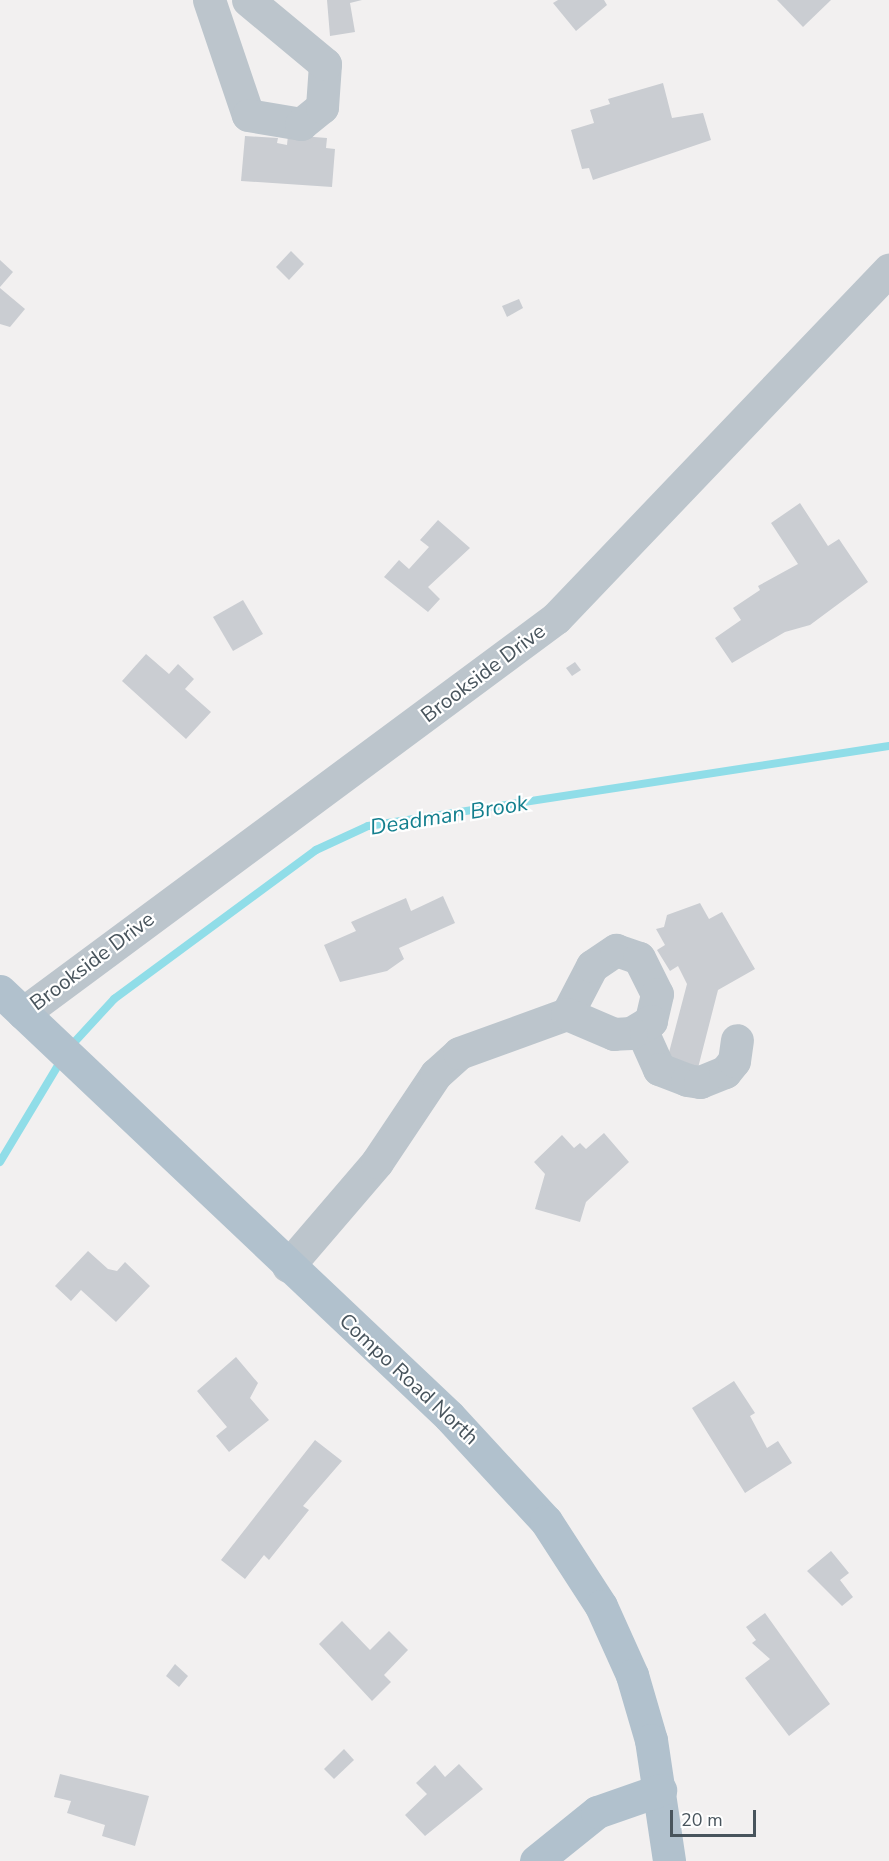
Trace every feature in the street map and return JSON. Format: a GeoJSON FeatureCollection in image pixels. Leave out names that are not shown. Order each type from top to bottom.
{"type":"FeatureCollection","features":[{"type":"Feature","properties":{"kind":"main road","name":"Compo Road North"},"geometry":{"type":"LineString","coordinates":[[11,1002],[492,1458],[559,1539],[620,1643],[643,1709],[660,1790],[669,1861]]}},
{"type":"Feature","properties":{"kind":"main road"},"geometry":{"type":"LineString","coordinates":[[536,1861],[597,1812],[660,1790]]}},
{"type":"Feature","properties":{"kind":"street"},"geometry":{"type":"LineString","coordinates":[[209,0],[248,115],[301,124],[322,107],[326,64],[248,0]]}},
{"type":"Feature","properties":{"kind":"street","name":"Brookside Drive"},"geometry":{"type":"LineString","coordinates":[[11,1002],[556,618],[889,270]]}},
{"type":"Feature","properties":{"kind":"street"},"geometry":{"type":"LineString","coordinates":[[288,1266],[377,1162],[436,1074],[459,1053],[567,1014],[592,966],[604,955],[629,951],[639,958],[657,994],[656,1011],[641,1029],[614,1034],[567,1014]]}},
{"type":"Feature","properties":{"kind":"street"},"geometry":{"type":"LineString","coordinates":[[641,1029],[659,1069],[693,1081],[725,1072],[734,1061],[737,1040]]}},
{"type":"Feature","properties":{"kind":"building"},"geometry":{"type":"Polygon","coordinates":[[[327,0],[362,0],[350,3],[355,32],[330,36],[327,0]]]}},
{"type":"Feature","properties":{"kind":"building"},"geometry":{"type":"Polygon","coordinates":[[[558,0],[604,0],[607,5],[576,31],[553,3],[558,0]]]}},
{"type":"Feature","properties":{"kind":"building"},"geometry":{"type":"Polygon","coordinates":[[[777,0],[831,0],[803,27],[777,0]]]}},
{"type":"Feature","properties":{"kind":"building"},"geometry":{"type":"Polygon","coordinates":[[[663,83],[672,118],[703,113],[711,140],[593,180],[589,168],[582,169],[571,130],[594,123],[590,110],[610,104],[608,99],[663,83]]]}},
{"type":"Feature","properties":{"kind":"building"},"geometry":{"type":"Polygon","coordinates":[[[288,135],[327,138],[326,148],[335,149],[332,187],[241,181],[245,136],[278,138],[277,143],[287,145],[288,135]]]}},
{"type":"Feature","properties":{"kind":"building"},"geometry":{"type":"Polygon","coordinates":[[[291,251],[304,264],[289,280],[276,267],[291,251]]]}},
{"type":"Feature","properties":{"kind":"building"},"geometry":{"type":"Polygon","coordinates":[[[0,260],[13,272],[0,287],[0,260]]]}},
{"type":"Feature","properties":{"kind":"building"},"geometry":{"type":"Polygon","coordinates":[[[0,288],[25,309],[10,327],[0,324],[0,288]]]}},
{"type":"Feature","properties":{"kind":"building"},"geometry":{"type":"Polygon","coordinates":[[[519,299],[523,308],[507,317],[502,306],[519,299]]]}},
{"type":"Feature","properties":{"kind":"building"},"geometry":{"type":"Polygon","coordinates":[[[800,503],[828,546],[839,539],[868,582],[810,625],[785,632],[732,663],[715,638],[741,620],[733,608],[760,590],[758,586],[798,564],[771,523],[800,503]]]}},
{"type":"Feature","properties":{"kind":"building"},"geometry":{"type":"Polygon","coordinates":[[[438,520],[470,548],[428,587],[440,599],[428,612],[384,577],[399,560],[409,569],[429,547],[420,540],[438,520]]]}},
{"type":"Feature","properties":{"kind":"building"},"geometry":{"type":"Polygon","coordinates":[[[243,600],[263,634],[233,651],[213,617],[243,600]]]}},
{"type":"Feature","properties":{"kind":"building"},"geometry":{"type":"Polygon","coordinates":[[[146,654],[169,674],[178,664],[194,679],[185,689],[211,712],[186,739],[122,681],[146,654]]]}},
{"type":"Feature","properties":{"kind":"building"},"geometry":{"type":"Polygon","coordinates":[[[575,662],[581,670],[572,676],[566,668],[575,662]]]}},
{"type":"Feature","properties":{"kind":"building"},"geometry":{"type":"Polygon","coordinates":[[[443,896],[455,923],[399,948],[404,959],[387,971],[340,982],[324,945],[356,931],[351,922],[406,898],[411,911],[443,896]]]}},
{"type":"Feature","properties":{"kind":"building"},"geometry":{"type":"Polygon","coordinates":[[[700,903],[709,919],[722,912],[755,969],[718,990],[698,1068],[667,1060],[687,984],[678,966],[670,971],[657,950],[665,945],[656,929],[664,927],[667,915],[700,903]]]}},
{"type":"Feature","properties":{"kind":"building"},"geometry":{"type":"Polygon","coordinates":[[[604,1133],[629,1162],[586,1202],[580,1222],[535,1209],[545,1174],[534,1162],[562,1135],[574,1148],[580,1143],[586,1149],[604,1133]]]}},
{"type":"Feature","properties":{"kind":"building"},"geometry":{"type":"Polygon","coordinates":[[[88,1251],[108,1269],[117,1271],[125,1262],[150,1286],[116,1322],[81,1290],[71,1301],[55,1286],[88,1251]]]}},
{"type":"Feature","properties":{"kind":"building"},"geometry":{"type":"Polygon","coordinates":[[[236,1357],[258,1383],[250,1398],[269,1420],[229,1452],[216,1436],[227,1427],[197,1391],[236,1357]]]}},
{"type":"Feature","properties":{"kind":"building"},"geometry":{"type":"Polygon","coordinates":[[[734,1381],[755,1413],[750,1416],[767,1448],[778,1441],[792,1463],[745,1493],[692,1408],[734,1381]]]}},
{"type":"Feature","properties":{"kind":"building"},"geometry":{"type":"Polygon","coordinates":[[[315,1440],[342,1461],[303,1506],[309,1510],[269,1560],[264,1555],[245,1579],[221,1560],[315,1440]]]}},
{"type":"Feature","properties":{"kind":"building"},"geometry":{"type":"Polygon","coordinates":[[[831,1551],[849,1573],[840,1580],[853,1597],[842,1606],[807,1571],[831,1551]]]}},
{"type":"Feature","properties":{"kind":"building"},"geometry":{"type":"Polygon","coordinates":[[[765,1613],[830,1704],[789,1736],[745,1678],[770,1659],[752,1643],[756,1640],[746,1627],[765,1613]]]}},
{"type":"Feature","properties":{"kind":"building"},"geometry":{"type":"Polygon","coordinates":[[[342,1621],[370,1650],[389,1631],[408,1650],[384,1675],[391,1682],[372,1701],[319,1644],[342,1621]]]}},
{"type":"Feature","properties":{"kind":"building"},"geometry":{"type":"Polygon","coordinates":[[[175,1664],[188,1676],[179,1687],[166,1676],[175,1664]]]}},
{"type":"Feature","properties":{"kind":"building"},"geometry":{"type":"Polygon","coordinates":[[[344,1749],[354,1760],[334,1779],[324,1769],[344,1749]]]}},
{"type":"Feature","properties":{"kind":"building"},"geometry":{"type":"Polygon","coordinates":[[[459,1764],[483,1789],[425,1836],[405,1815],[427,1794],[416,1783],[435,1765],[445,1777],[459,1764]]]}},
{"type":"Feature","properties":{"kind":"building"},"geometry":{"type":"Polygon","coordinates":[[[60,1774],[149,1796],[135,1846],[102,1836],[105,1825],[67,1813],[71,1801],[54,1797],[60,1774]]]}},
{"type":"Feature","properties":{"kind":"waterway","name":"Deadman Brook"},"geometry":{"type":"LineString","coordinates":[[69,1048],[114,999],[316,850],[368,826],[889,746]]}},
{"type":"Feature","properties":{"kind":"waterway","name":"Deadman Brook"},"geometry":{"type":"LineString","coordinates":[[0,1162],[62,1059]]}}]}
